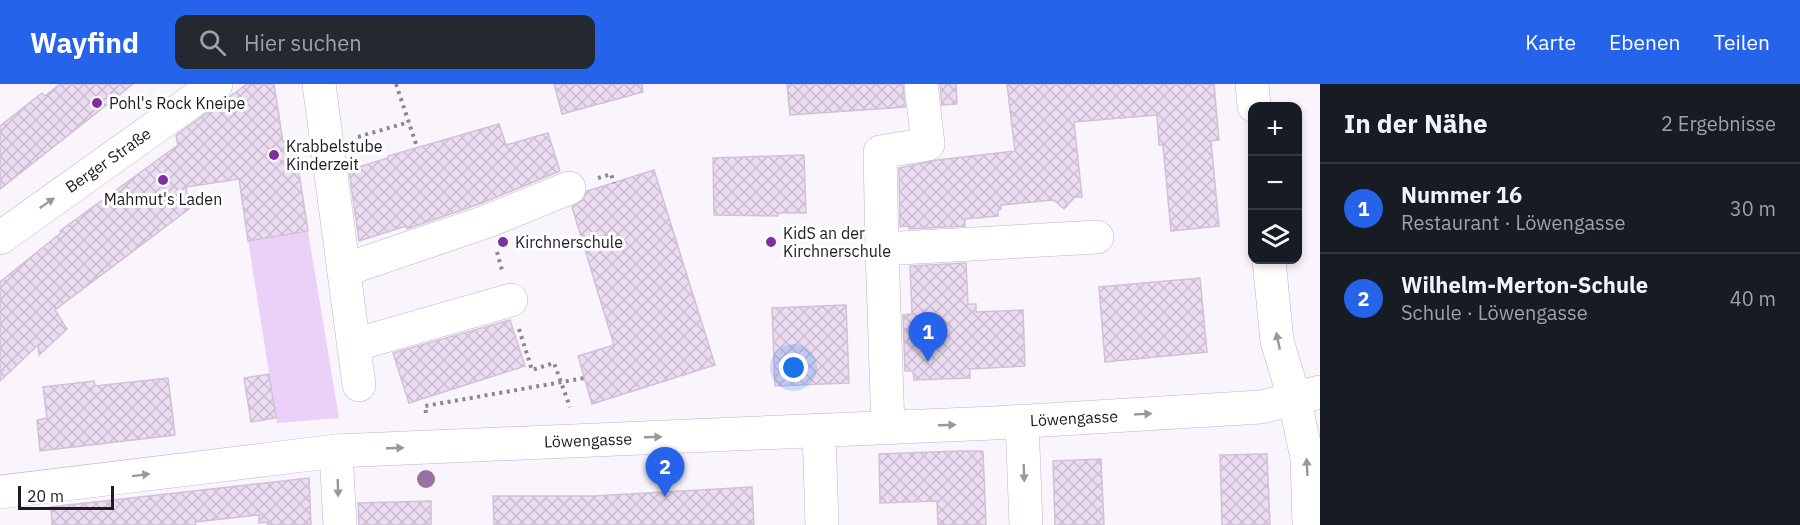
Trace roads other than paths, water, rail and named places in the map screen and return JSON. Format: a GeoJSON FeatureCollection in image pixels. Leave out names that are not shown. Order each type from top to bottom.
{"type":"FeatureCollection","features":[{"type":"Feature","properties":{"kind":"street","name":"Berger Straße"},"geometry":{"type":"LineString","coordinates":[[0,238],[216,84]]}},
{"type":"Feature","properties":{"kind":"street"},"geometry":{"type":"LineString","coordinates":[[319,84],[359,384]]}},
{"type":"Feature","properties":{"kind":"street"},"geometry":{"type":"LineString","coordinates":[[888,428],[880,152],[928,144],[921,84]]}},
{"type":"Feature","properties":{"kind":"street"},"geometry":{"type":"LineString","coordinates":[[1252,84],[1254,102]]}},
{"type":"Feature","properties":{"kind":"street"},"geometry":{"type":"LineString","coordinates":[[344,270],[488,221],[569,188]]}},
{"type":"Feature","properties":{"kind":"street"},"geometry":{"type":"LineString","coordinates":[[882,249],[1097,237]]}},
{"type":"Feature","properties":{"kind":"street"},"geometry":{"type":"LineString","coordinates":[[1269,264],[1277,341],[1307,395],[1309,525]]}},
{"type":"Feature","properties":{"kind":"street"},"geometry":{"type":"LineString","coordinates":[[354,345],[511,300]]}},
{"type":"Feature","properties":{"kind":"street","name":"Löwengasse"},"geometry":{"type":"LineString","coordinates":[[0,492],[336,451],[1022,421],[1261,407],[1307,395]]}},
{"type":"Feature","properties":{"kind":"street"},"geometry":{"type":"LineString","coordinates":[[1022,421],[1026,525]]}},
{"type":"Feature","properties":{"kind":"street"},"geometry":{"type":"LineString","coordinates":[[819,430],[822,525]]}},
{"type":"Feature","properties":{"kind":"street"},"geometry":{"type":"LineString","coordinates":[[336,451],[339,525]]}},
{"type":"Feature","properties":{"kind":"place","name":"Pohl's Rock Kneipe"},"geometry":{"type":"Point","coordinates":[97,103]}},
{"type":"Feature","properties":{"kind":"place","name":"Krabbelstube Kinderzeit"},"geometry":{"type":"Point","coordinates":[274,155]}},
{"type":"Feature","properties":{"kind":"place","name":"Mahmut's Laden"},"geometry":{"type":"Point","coordinates":[163,180]}},
{"type":"Feature","properties":{"kind":"place","name":"Kirchnerschule"},"geometry":{"type":"Point","coordinates":[503,242]}},
{"type":"Feature","properties":{"kind":"place","name":"KidS an der Kirchnerschule"},"geometry":{"type":"Point","coordinates":[771,242]}},
{"type":"Feature","properties":{"kind":"place","name":"Nummer 16"},"geometry":{"type":"Point","coordinates":[928,362]}},
{"type":"Feature","properties":{"kind":"place","name":"Wilhelm-Merton-Schule"},"geometry":{"type":"Point","coordinates":[665,497]}}]}
